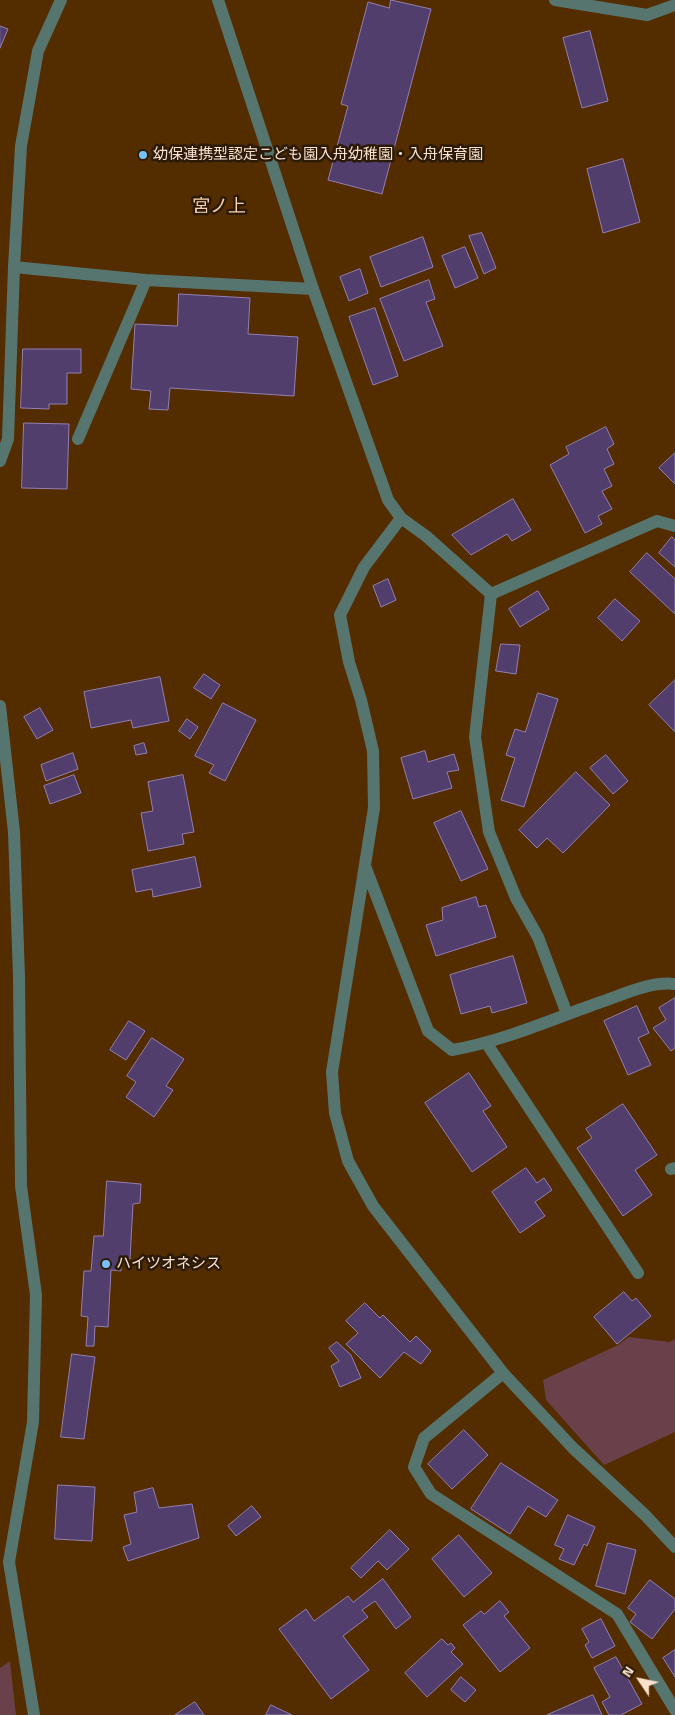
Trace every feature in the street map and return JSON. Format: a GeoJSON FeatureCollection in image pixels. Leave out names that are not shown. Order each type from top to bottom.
{"type":"FeatureCollection","features":[{"type":"Feature","properties":{"kind":"street"},"geometry":{"type":"LineString","coordinates":[[0,461],[8,439],[14,267],[21,146],[38,51],[61,0]]}},
{"type":"Feature","properties":{"kind":"street"},"geometry":{"type":"LineString","coordinates":[[218,0],[312,289],[388,500],[401,518],[426,536],[492,594]]}},
{"type":"Feature","properties":{"kind":"street"},"geometry":{"type":"LineString","coordinates":[[555,0],[647,15],[675,5]]}},
{"type":"Feature","properties":{"kind":"street"},"geometry":{"type":"LineString","coordinates":[[14,267],[146,280],[312,289]]}},
{"type":"Feature","properties":{"kind":"street"},"geometry":{"type":"LineString","coordinates":[[78,439],[146,280]]}},
{"type":"Feature","properties":{"kind":"street"},"geometry":{"type":"LineString","coordinates":[[401,518],[364,567],[340,614],[349,662],[361,700],[373,752],[374,808],[332,1072],[337,1123],[348,1161],[373,1206],[503,1373],[574,1448],[645,1515],[675,1547]]}},
{"type":"Feature","properties":{"kind":"street"},"geometry":{"type":"LineString","coordinates":[[492,594],[657,521],[675,526]]}},
{"type":"Feature","properties":{"kind":"street"},"geometry":{"type":"LineString","coordinates":[[492,594],[475,737],[489,832],[516,898],[538,936],[567,1014]]}},
{"type":"Feature","properties":{"kind":"street"},"geometry":{"type":"LineString","coordinates":[[0,706],[14,832],[19,977],[21,1186],[36,1295],[32,1422],[9,1562],[34,1715]]}},
{"type":"Feature","properties":{"kind":"street"},"geometry":{"type":"LineString","coordinates":[[365,866],[428,1030],[452,1050],[487,1044],[567,1014],[663,982],[675,984]]}},
{"type":"Feature","properties":{"kind":"street"},"geometry":{"type":"LineString","coordinates":[[487,1044],[638,1273]]}},
{"type":"Feature","properties":{"kind":"street"},"geometry":{"type":"LineString","coordinates":[[503,1373],[424,1438],[414,1467],[431,1494],[617,1614],[675,1710]]}},
{"type":"Feature","properties":{"kind":"shaded area"},"geometry":{"type":"Polygon","coordinates":[[[629,1337],[670,1342],[675,1339],[675,1432],[604,1465],[546,1400],[543,1380],[618,1345],[629,1337]]]}},
{"type":"Feature","properties":{"kind":"shaded area"},"geometry":{"type":"Polygon","coordinates":[[[10,1661],[16,1715],[0,1715],[0,1668],[10,1661]]]}},
{"type":"Feature","properties":{"kind":"building"},"geometry":{"type":"Polygon","coordinates":[[[391,0],[431,9],[382,194],[328,180],[348,106],[341,104],[368,2],[389,8],[391,0]]]}},
{"type":"Feature","properties":{"kind":"building"},"geometry":{"type":"Polygon","coordinates":[[[0,26],[8,29],[0,48],[0,26]]]}},
{"type":"Feature","properties":{"kind":"building"},"geometry":{"type":"Polygon","coordinates":[[[590,31],[608,101],[582,108],[563,38],[590,31]]]}},
{"type":"Feature","properties":{"kind":"building"},"geometry":{"type":"Polygon","coordinates":[[[623,159],[640,222],[603,233],[587,169],[623,159]]]}},
{"type":"Feature","properties":{"kind":"building"},"geometry":{"type":"Polygon","coordinates":[[[482,233],[496,268],[484,274],[469,236],[482,233]]]}},
{"type":"Feature","properties":{"kind":"building"},"geometry":{"type":"Polygon","coordinates":[[[423,237],[433,267],[381,287],[370,257],[423,237]]]}},
{"type":"Feature","properties":{"kind":"building"},"geometry":{"type":"Polygon","coordinates":[[[465,247],[478,278],[455,288],[442,256],[465,247]]]}},
{"type":"Feature","properties":{"kind":"building"},"geometry":{"type":"Polygon","coordinates":[[[360,269],[368,293],[349,301],[340,277],[360,269]]]}},
{"type":"Feature","properties":{"kind":"building"},"geometry":{"type":"Polygon","coordinates":[[[429,280],[435,299],[426,302],[443,346],[404,361],[380,299],[429,280]]]}},
{"type":"Feature","properties":{"kind":"building"},"geometry":{"type":"Polygon","coordinates":[[[179,294],[250,298],[248,334],[298,337],[294,396],[170,388],[168,410],[149,409],[151,391],[131,389],[135,324],[177,326],[179,294]]]}},
{"type":"Feature","properties":{"kind":"building"},"geometry":{"type":"Polygon","coordinates":[[[375,308],[398,376],[373,385],[349,317],[375,308]]]}},
{"type":"Feature","properties":{"kind":"building"},"geometry":{"type":"Polygon","coordinates":[[[23,349],[81,349],[81,373],[67,373],[67,404],[49,404],[49,409],[21,408],[23,349]]]}},
{"type":"Feature","properties":{"kind":"building"},"geometry":{"type":"Polygon","coordinates":[[[24,423],[69,424],[67,489],[22,488],[24,423]]]}},
{"type":"Feature","properties":{"kind":"building"},"geometry":{"type":"Polygon","coordinates":[[[606,427],[614,444],[607,449],[614,464],[604,469],[612,486],[602,491],[612,509],[598,516],[602,524],[585,533],[550,465],[569,454],[566,447],[606,427]]]}},
{"type":"Feature","properties":{"kind":"building"},"geometry":{"type":"Polygon","coordinates":[[[675,453],[675,484],[659,468],[675,453]]]}},
{"type":"Feature","properties":{"kind":"building"},"geometry":{"type":"Polygon","coordinates":[[[513,499],[531,530],[512,541],[507,534],[471,555],[452,535],[513,499]]]}},
{"type":"Feature","properties":{"kind":"building"},"geometry":{"type":"Polygon","coordinates":[[[672,537],[675,540],[675,567],[659,553],[672,537]]]}},
{"type":"Feature","properties":{"kind":"building"},"geometry":{"type":"Polygon","coordinates":[[[647,553],[675,579],[675,614],[630,572],[647,553]]]}},
{"type":"Feature","properties":{"kind":"building"},"geometry":{"type":"Polygon","coordinates":[[[388,579],[396,600],[381,607],[373,586],[388,579]]]}},
{"type":"Feature","properties":{"kind":"building"},"geometry":{"type":"Polygon","coordinates":[[[538,591],[549,609],[520,627],[509,609],[538,591]]]}},
{"type":"Feature","properties":{"kind":"building"},"geometry":{"type":"Polygon","coordinates":[[[615,599],[640,621],[622,641],[598,618],[615,599]]]}},
{"type":"Feature","properties":{"kind":"building"},"geometry":{"type":"Polygon","coordinates":[[[501,644],[520,645],[516,674],[496,671],[501,644]]]}},
{"type":"Feature","properties":{"kind":"building"},"geometry":{"type":"Polygon","coordinates":[[[204,674],[220,685],[211,699],[194,688],[204,674]]]}},
{"type":"Feature","properties":{"kind":"building"},"geometry":{"type":"Polygon","coordinates":[[[160,677],[169,721],[133,728],[131,720],[91,728],[84,692],[160,677]]]}},
{"type":"Feature","properties":{"kind":"building"},"geometry":{"type":"Polygon","coordinates":[[[675,680],[675,732],[649,705],[675,680]]]}},
{"type":"Feature","properties":{"kind":"building"},"geometry":{"type":"Polygon","coordinates":[[[538,693],[558,699],[524,807],[501,800],[515,758],[506,755],[515,729],[525,732],[538,693]]]}},
{"type":"Feature","properties":{"kind":"building"},"geometry":{"type":"Polygon","coordinates":[[[223,703],[256,720],[225,781],[209,773],[214,765],[195,756],[223,703]]]}},
{"type":"Feature","properties":{"kind":"building"},"geometry":{"type":"Polygon","coordinates":[[[40,708],[53,730],[37,739],[24,717],[40,708]]]}},
{"type":"Feature","properties":{"kind":"building"},"geometry":{"type":"Polygon","coordinates":[[[187,719],[198,727],[190,739],[179,731],[187,719]]]}},
{"type":"Feature","properties":{"kind":"building"},"geometry":{"type":"Polygon","coordinates":[[[144,743],[147,753],[136,755],[134,746],[144,743]]]}},
{"type":"Feature","properties":{"kind":"building"},"geometry":{"type":"Polygon","coordinates":[[[425,751],[428,762],[454,754],[459,770],[447,772],[452,788],[413,799],[401,758],[425,751]]]}},
{"type":"Feature","properties":{"kind":"building"},"geometry":{"type":"Polygon","coordinates":[[[73,753],[78,769],[46,781],[41,765],[73,753]]]}},
{"type":"Feature","properties":{"kind":"building"},"geometry":{"type":"Polygon","coordinates":[[[606,755],[628,781],[613,794],[590,768],[606,755]]]}},
{"type":"Feature","properties":{"kind":"building"},"geometry":{"type":"Polygon","coordinates":[[[576,772],[610,805],[563,853],[547,838],[537,848],[519,830],[576,772]]]}},
{"type":"Feature","properties":{"kind":"building"},"geometry":{"type":"Polygon","coordinates":[[[74,775],[81,793],[50,804],[44,786],[74,775]]]}},
{"type":"Feature","properties":{"kind":"building"},"geometry":{"type":"Polygon","coordinates":[[[183,775],[194,832],[182,834],[184,844],[148,851],[141,813],[153,811],[148,782],[183,775]]]}},
{"type":"Feature","properties":{"kind":"building"},"geometry":{"type":"Polygon","coordinates":[[[461,811],[488,869],[461,881],[434,823],[461,811]]]}},
{"type":"Feature","properties":{"kind":"building"},"geometry":{"type":"Polygon","coordinates":[[[195,857],[201,887],[153,897],[152,889],[136,892],[132,870],[195,857]]]}},
{"type":"Feature","properties":{"kind":"building"},"geometry":{"type":"Polygon","coordinates":[[[476,897],[479,907],[486,905],[496,937],[436,956],[426,925],[443,920],[442,908],[476,897]]]}},
{"type":"Feature","properties":{"kind":"building"},"geometry":{"type":"Polygon","coordinates":[[[513,956],[527,1003],[492,1013],[490,1006],[461,1014],[450,975],[513,956]]]}},
{"type":"Feature","properties":{"kind":"building"},"geometry":{"type":"Polygon","coordinates":[[[675,998],[675,1048],[671,1051],[653,1028],[666,1020],[659,1008],[675,998]]]}},
{"type":"Feature","properties":{"kind":"building"},"geometry":{"type":"Polygon","coordinates":[[[637,1006],[649,1033],[638,1038],[651,1065],[628,1075],[604,1021],[637,1006]]]}},
{"type":"Feature","properties":{"kind":"building"},"geometry":{"type":"Polygon","coordinates":[[[129,1021],[145,1031],[126,1060],[110,1050],[129,1021]]]}},
{"type":"Feature","properties":{"kind":"building"},"geometry":{"type":"Polygon","coordinates":[[[152,1038],[184,1059],[166,1086],[173,1090],[154,1117],[126,1097],[136,1082],[127,1076],[152,1038]]]}},
{"type":"Feature","properties":{"kind":"building"},"geometry":{"type":"Polygon","coordinates":[[[469,1073],[491,1106],[483,1111],[507,1147],[472,1172],[425,1103],[469,1073]]]}},
{"type":"Feature","properties":{"kind":"building"},"geometry":{"type":"Polygon","coordinates":[[[623,1104],[657,1155],[635,1170],[652,1195],[623,1216],[577,1148],[592,1138],[586,1129],[623,1104]]]}},
{"type":"Feature","properties":{"kind":"building"},"geometry":{"type":"Polygon","coordinates":[[[526,1168],[537,1183],[544,1178],[552,1190],[535,1202],[545,1216],[520,1233],[492,1192],[526,1168]]]}},
{"type":"Feature","properties":{"kind":"building","name":"ハイツオネシス"},"geometry":{"type":"Polygon","coordinates":[[[107,1181],[141,1184],[140,1203],[133,1204],[130,1259],[121,1258],[121,1271],[111,1270],[108,1327],[95,1326],[94,1346],[86,1346],[88,1317],[81,1316],[84,1271],[91,1271],[94,1236],[103,1236],[107,1181]]]}},
{"type":"Feature","properties":{"kind":"building"},"geometry":{"type":"Polygon","coordinates":[[[624,1292],[632,1301],[636,1298],[651,1316],[617,1344],[594,1317],[624,1292]]]}},
{"type":"Feature","properties":{"kind":"building"},"geometry":{"type":"Polygon","coordinates":[[[365,1303],[380,1318],[383,1315],[410,1342],[416,1336],[431,1351],[421,1364],[404,1352],[380,1378],[346,1344],[358,1333],[346,1321],[365,1303]]]}},
{"type":"Feature","properties":{"kind":"building"},"geometry":{"type":"Polygon","coordinates":[[[337,1342],[351,1355],[361,1378],[340,1387],[331,1366],[339,1361],[329,1348],[337,1342]]]}},
{"type":"Feature","properties":{"kind":"building"},"geometry":{"type":"Polygon","coordinates":[[[72,1354],[95,1357],[84,1439],[61,1437],[72,1354]]]}},
{"type":"Feature","properties":{"kind":"building"},"geometry":{"type":"Polygon","coordinates":[[[464,1430],[488,1455],[452,1489],[428,1464],[464,1430]]]}},
{"type":"Feature","properties":{"kind":"building"},"geometry":{"type":"Polygon","coordinates":[[[501,1463],[558,1500],[546,1517],[528,1506],[510,1534],[471,1509],[501,1463]]]}},
{"type":"Feature","properties":{"kind":"building"},"geometry":{"type":"Polygon","coordinates":[[[58,1485],[95,1487],[92,1541],[55,1539],[58,1485]]]}},
{"type":"Feature","properties":{"kind":"building"},"geometry":{"type":"Polygon","coordinates":[[[153,1488],[159,1508],[192,1504],[199,1538],[128,1561],[123,1547],[131,1544],[124,1515],[137,1512],[134,1493],[153,1488]]]}},
{"type":"Feature","properties":{"kind":"building"},"geometry":{"type":"Polygon","coordinates":[[[252,1506],[261,1517],[236,1536],[228,1526],[252,1506]]]}},
{"type":"Feature","properties":{"kind":"building"},"geometry":{"type":"Polygon","coordinates":[[[568,1515],[595,1527],[587,1546],[584,1544],[574,1565],[559,1559],[564,1549],[555,1545],[568,1515]]]}},
{"type":"Feature","properties":{"kind":"building"},"geometry":{"type":"Polygon","coordinates":[[[390,1530],[409,1549],[387,1570],[378,1561],[361,1578],[351,1568],[390,1530]]]}},
{"type":"Feature","properties":{"kind":"building"},"geometry":{"type":"Polygon","coordinates":[[[459,1535],[492,1573],[464,1597],[432,1559],[459,1535]]]}},
{"type":"Feature","properties":{"kind":"building"},"geometry":{"type":"Polygon","coordinates":[[[608,1543],[636,1550],[625,1594],[596,1586],[608,1543]]]}},
{"type":"Feature","properties":{"kind":"building"},"geometry":{"type":"Polygon","coordinates":[[[383,1579],[411,1617],[396,1629],[375,1601],[362,1610],[368,1617],[343,1636],[369,1670],[331,1699],[279,1629],[306,1609],[314,1621],[348,1596],[353,1602],[383,1579]]]}},
{"type":"Feature","properties":{"kind":"building"},"geometry":{"type":"Polygon","coordinates":[[[650,1580],[675,1599],[675,1609],[652,1639],[630,1622],[636,1614],[628,1608],[650,1580]]]}},
{"type":"Feature","properties":{"kind":"building"},"geometry":{"type":"Polygon","coordinates":[[[500,1601],[509,1612],[504,1616],[530,1648],[500,1672],[463,1625],[481,1611],[484,1614],[500,1601]]]}},
{"type":"Feature","properties":{"kind":"building"},"geometry":{"type":"Polygon","coordinates":[[[601,1619],[615,1646],[592,1658],[585,1645],[589,1642],[582,1629],[601,1619]]]}},
{"type":"Feature","properties":{"kind":"building"},"geometry":{"type":"Polygon","coordinates":[[[442,1639],[448,1645],[451,1643],[455,1648],[451,1652],[463,1664],[427,1697],[405,1673],[442,1639]]]}},
{"type":"Feature","properties":{"kind":"building"},"geometry":{"type":"Polygon","coordinates":[[[675,1650],[675,1677],[663,1658],[675,1650]]]}},
{"type":"Feature","properties":{"kind":"building"},"geometry":{"type":"Polygon","coordinates":[[[616,1657],[642,1704],[621,1715],[609,1715],[602,1702],[610,1697],[594,1668],[616,1657]]]}},
{"type":"Feature","properties":{"kind":"building"},"geometry":{"type":"Polygon","coordinates":[[[461,1677],[476,1690],[465,1702],[451,1690],[461,1677]]]}},
{"type":"Feature","properties":{"kind":"building"},"geometry":{"type":"Polygon","coordinates":[[[593,1695],[602,1715],[547,1715],[593,1695]]]}},
{"type":"Feature","properties":{"kind":"building"},"geometry":{"type":"Polygon","coordinates":[[[195,1702],[204,1715],[175,1715],[195,1702]]]}},
{"type":"Feature","properties":{"kind":"building"},"geometry":{"type":"Polygon","coordinates":[[[271,1705],[292,1715],[266,1715],[271,1705]]]}},
{"type":"Feature","properties":{"kind":"place","name":"幼保連携型認定こども園入舟幼稚園・入舟保育園"},"geometry":{"type":"Point","coordinates":[143,155]}},
{"type":"Feature","properties":{"kind":"place","name":"ハイツオネシス"},"geometry":{"type":"Point","coordinates":[106,1264]}},
{"type":"Feature","properties":{"kind":"district","name":"宮ノ上"},"geometry":{"type":"Point","coordinates":[219,208]}}]}
